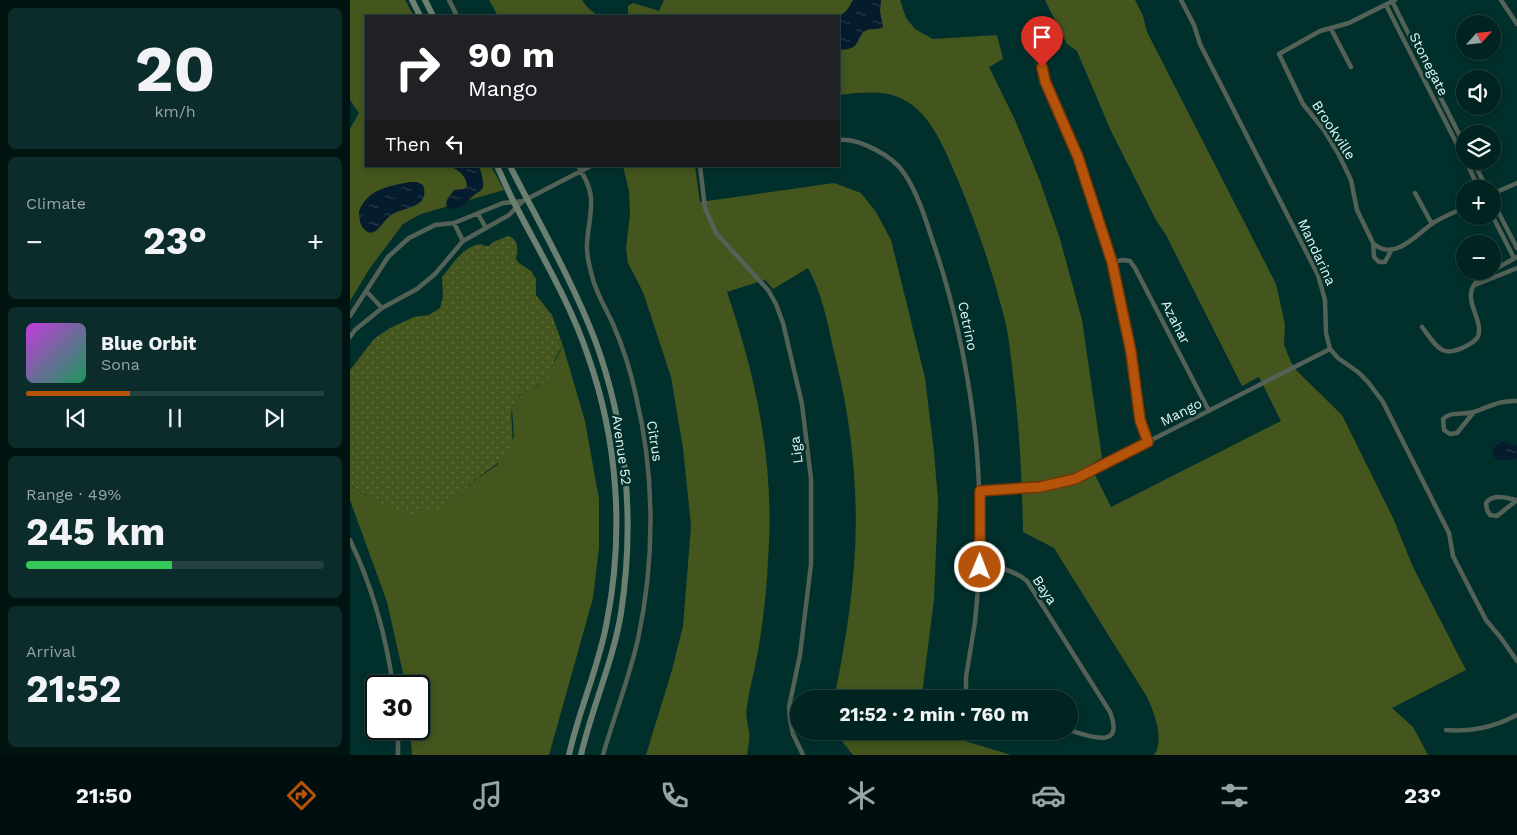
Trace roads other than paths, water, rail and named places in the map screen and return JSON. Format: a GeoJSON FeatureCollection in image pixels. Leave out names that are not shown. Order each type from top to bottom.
{"type":"FeatureCollection","features":[{"type":"Feature","properties":{"kind":"main road"},"geometry":{"type":"LineString","coordinates":[[412,0],[420,15]]}},
{"type":"Feature","properties":{"kind":"main road"},"geometry":{"type":"LineString","coordinates":[[425,0],[432,15]]}},
{"type":"Feature","properties":{"kind":"main road","name":"Avenue 52"},"geometry":{"type":"LineString","coordinates":[[497,167],[572,315],[588,356],[606,420],[615,482],[616,548],[607,621],[600,656],[569,755]]}},
{"type":"Feature","properties":{"kind":"main road","name":"Avenue 52"},"geometry":{"type":"LineString","coordinates":[[510,167],[525,200],[573,290],[595,341],[615,407],[625,471],[628,502],[627,552],[621,615],[609,665],[581,755]]}},
{"type":"Feature","properties":{"kind":"street"},"geometry":{"type":"LineString","coordinates":[[449,0],[456,15]]}},
{"type":"Feature","properties":{"kind":"street","name":"Mandarina"},"geometry":{"type":"LineString","coordinates":[[1181,0],[1194,25],[1200,44],[1318,275],[1325,300],[1326,333],[1330,348]]}},
{"type":"Feature","properties":{"kind":"street"},"geometry":{"type":"LineString","coordinates":[[1501,0],[1517,24]]}},
{"type":"Feature","properties":{"kind":"street"},"geometry":{"type":"LineString","coordinates":[[1351,67],[1331,29],[1394,1]]}},
{"type":"Feature","properties":{"kind":"street","name":"Stonegate"},"geometry":{"type":"LineString","coordinates":[[1394,1],[1456,128]]}},
{"type":"Feature","properties":{"kind":"street","name":"Stonegate"},"geometry":{"type":"LineString","coordinates":[[1386,5],[1456,142]]}},
{"type":"Feature","properties":{"kind":"street","name":"Brookville"},"geometry":{"type":"LineString","coordinates":[[1331,29],[1320,31],[1279,54],[1304,104],[1324,130],[1351,180],[1358,210],[1376,245],[1374,257],[1379,262],[1385,262],[1392,250]]}},
{"type":"Feature","properties":{"kind":"street"},"geometry":{"type":"LineString","coordinates":[[1407,47],[1414,44]]}},
{"type":"Feature","properties":{"kind":"street"},"geometry":{"type":"LineString","coordinates":[[1040,54],[1045,81],[1078,157],[1112,262],[1131,352],[1140,420],[1148,442]]}},
{"type":"Feature","properties":{"kind":"street"},"geometry":{"type":"LineString","coordinates":[[1419,70],[1425,66]]}},
{"type":"Feature","properties":{"kind":"street"},"geometry":{"type":"LineString","coordinates":[[1426,84],[1432,81]]}},
{"type":"Feature","properties":{"kind":"street"},"geometry":{"type":"LineString","coordinates":[[1434,98],[1440,96]]}},
{"type":"Feature","properties":{"kind":"street"},"geometry":{"type":"LineString","coordinates":[[1442,115],[1448,112]]}},
{"type":"Feature","properties":{"kind":"street"},"geometry":{"type":"LineString","coordinates":[[1452,135],[1456,133]]}},
{"type":"Feature","properties":{"kind":"street","name":"Cetrino"},"geometry":{"type":"LineString","coordinates":[[840,140],[864,145],[884,154],[904,171],[918,201],[939,258],[962,345],[974,424],[980,491],[980,567]]}},
{"type":"Feature","properties":{"kind":"street","name":"Liga"},"geometry":{"type":"LineString","coordinates":[[700,167],[705,208],[716,233],[768,290],[776,304],[785,332],[802,404],[811,479],[811,564],[800,654],[789,707],[793,734],[802,755]]}},
{"type":"Feature","properties":{"kind":"street"},"geometry":{"type":"LineString","coordinates":[[350,337],[355,330],[382,308],[418,288],[435,274],[463,241],[509,215],[515,205],[580,169]]}},
{"type":"Feature","properties":{"kind":"street","name":"Citrus"},"geometry":{"type":"LineString","coordinates":[[580,169],[591,196],[587,244],[588,260],[592,279],[614,326],[625,356],[636,396],[647,461],[650,502],[648,563],[639,631],[625,686],[603,755]]}},
{"type":"Feature","properties":{"kind":"street"},"geometry":{"type":"LineString","coordinates":[[1501,190],[1517,183]]}},
{"type":"Feature","properties":{"kind":"street"},"geometry":{"type":"LineString","coordinates":[[1415,193],[1432,224]]}},
{"type":"Feature","properties":{"kind":"street"},"geometry":{"type":"LineString","coordinates":[[350,316],[388,257],[409,238],[435,224],[454,223],[503,203],[515,205]]}},
{"type":"Feature","properties":{"kind":"street"},"geometry":{"type":"LineString","coordinates":[[1376,245],[1383,249],[1392,250],[1415,238],[1432,224],[1456,212]]}},
{"type":"Feature","properties":{"kind":"street"},"geometry":{"type":"LineString","coordinates":[[478,214],[486,228]]}},
{"type":"Feature","properties":{"kind":"street"},"geometry":{"type":"LineString","coordinates":[[1501,217],[1517,248]]}},
{"type":"Feature","properties":{"kind":"street"},"geometry":{"type":"LineString","coordinates":[[454,223],[463,241]]}},
{"type":"Feature","properties":{"kind":"street"},"geometry":{"type":"LineString","coordinates":[[1498,225],[1516,258],[1501,266]]}},
{"type":"Feature","properties":{"kind":"street","name":"Azahar"},"geometry":{"type":"LineString","coordinates":[[1112,262],[1130,261],[1135,268],[1209,411]]}},
{"type":"Feature","properties":{"kind":"street"},"geometry":{"type":"LineString","coordinates":[[1475,285],[1517,268]]}},
{"type":"Feature","properties":{"kind":"street"},"geometry":{"type":"LineString","coordinates":[[1422,327],[1437,345],[1446,351],[1457,351],[1474,341],[1478,337],[1480,328],[1471,292],[1478,280]]}},
{"type":"Feature","properties":{"kind":"street"},"geometry":{"type":"LineString","coordinates":[[367,292],[382,308]]}},
{"type":"Feature","properties":{"kind":"street"},"geometry":{"type":"LineString","coordinates":[[1330,348],[1338,358],[1358,372],[1368,382],[1383,402],[1449,534],[1453,556],[1465,580],[1486,620],[1517,661]]}},
{"type":"Feature","properties":{"kind":"street","name":"Mango"},"geometry":{"type":"LineString","coordinates":[[980,491],[1040,487],[1075,479],[1330,348]]}},
{"type":"Feature","properties":{"kind":"street"},"geometry":{"type":"LineString","coordinates":[[1474,412],[1457,432],[1450,434],[1444,430],[1442,422],[1445,417],[1474,412],[1499,402],[1517,401]]}},
{"type":"Feature","properties":{"kind":"street"},"geometry":{"type":"LineString","coordinates":[[1498,497],[1517,500],[1497,516],[1490,515],[1487,510],[1486,503],[1491,498],[1498,497]]}},
{"type":"Feature","properties":{"kind":"street"},"geometry":{"type":"LineString","coordinates":[[350,540],[380,623],[391,675]]}},
{"type":"Feature","properties":{"kind":"street"},"geometry":{"type":"LineString","coordinates":[[967,690],[966,677],[975,622],[980,567]]}},
{"type":"Feature","properties":{"kind":"street","name":"Baya"},"geometry":{"type":"LineString","coordinates":[[980,567],[1004,568],[1016,573],[1027,581],[1110,712],[1114,722],[1111,734],[1106,738],[1098,739],[1078,733]]}},
{"type":"Feature","properties":{"kind":"street"},"geometry":{"type":"LineString","coordinates":[[1446,730],[1482,729],[1495,726],[1517,715]]}},
{"type":"Feature","properties":{"kind":"street"},"geometry":{"type":"LineString","coordinates":[[398,740],[398,755]]}},
{"type":"Feature","properties":{"kind":"water"},"geometry":{"type":"Polygon","coordinates":[[[853,0],[881,0],[880,11],[883,27],[867,30],[862,34],[854,47],[840,50],[840,16],[847,10],[853,0]]]}},
{"type":"Feature","properties":{"kind":"water"},"geometry":{"type":"Polygon","coordinates":[[[450,167],[479,167],[483,187],[462,206],[451,209],[446,205],[454,190],[467,187],[467,183],[461,173],[450,167]]]}},
{"type":"Feature","properties":{"kind":"water"},"geometry":{"type":"Polygon","coordinates":[[[417,182],[423,185],[424,193],[420,202],[415,206],[391,215],[372,233],[364,229],[359,211],[368,198],[387,187],[417,182]]]}},
{"type":"Feature","properties":{"kind":"water"},"geometry":{"type":"Polygon","coordinates":[[[1500,441],[1517,446],[1517,458],[1496,459],[1493,451],[1500,441]]]}}]}
